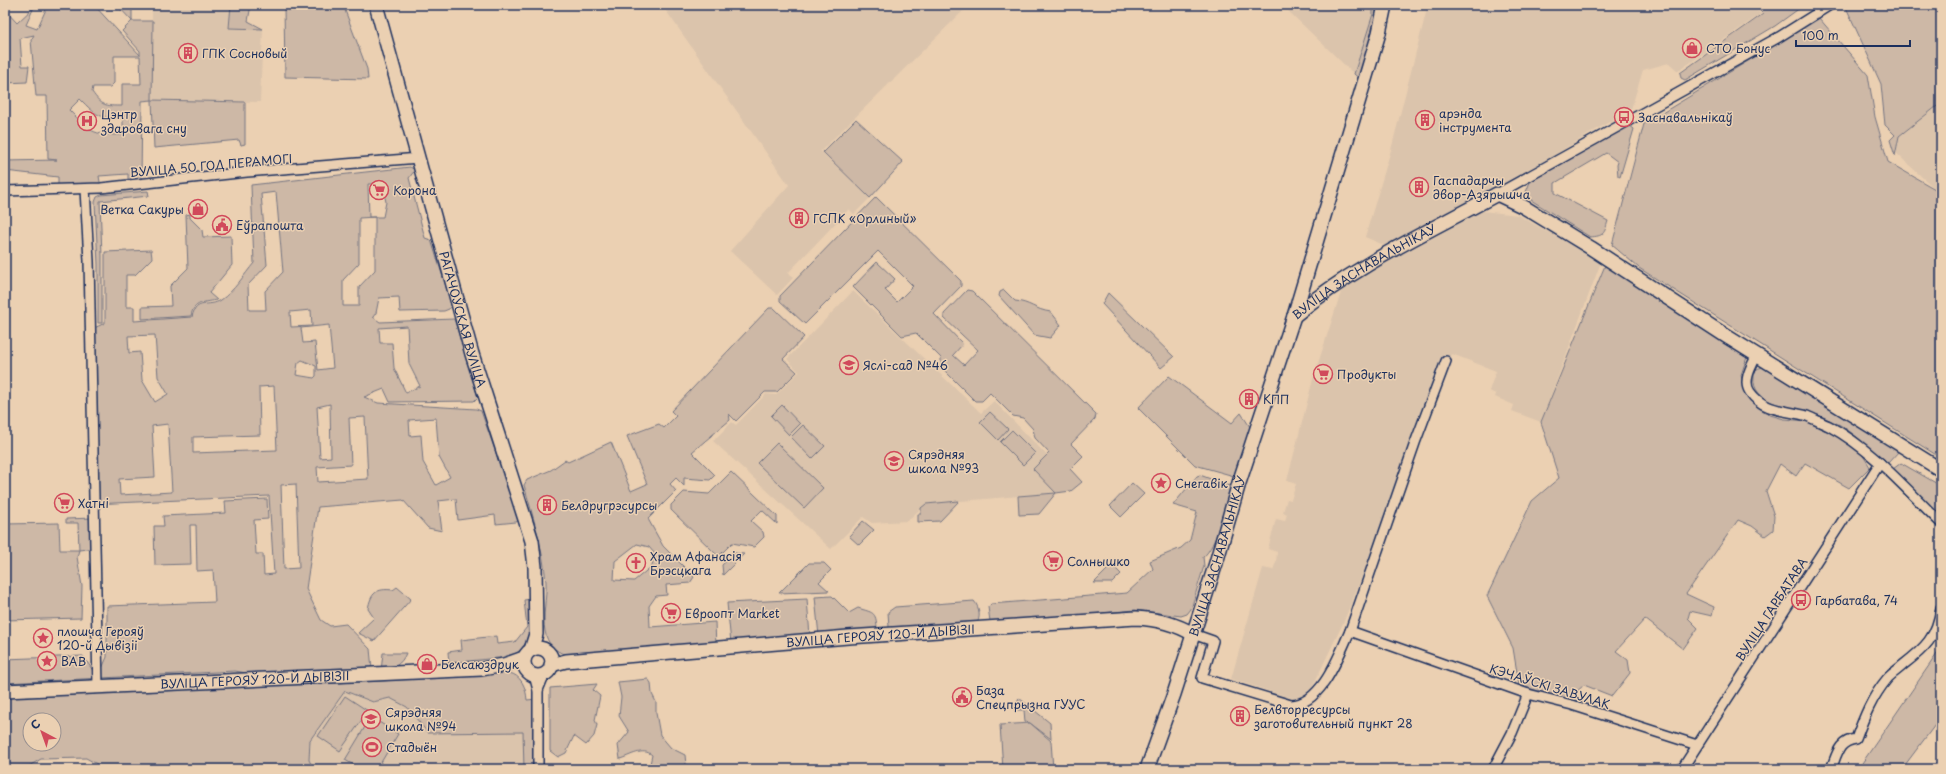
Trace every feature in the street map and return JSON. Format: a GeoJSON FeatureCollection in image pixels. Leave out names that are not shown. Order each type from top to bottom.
{"type":"FeatureCollection","features":[{"type":"Feature","properties":{"kind":"street","name":"РАГАЧОЎСКАЯ ВУЛІЦА"},"geometry":{"type":"LineString","coordinates":[[376,5],[472,354],[532,541],[535,567],[538,662]]}},
{"type":"Feature","properties":{"kind":"street"},"geometry":{"type":"LineString","coordinates":[[1294,316],[1379,33],[1385,5]]}},
{"type":"Feature","properties":{"kind":"street","name":"ВУЛІЦА ЗАСНАВАЛЬНІКАЎ"},"geometry":{"type":"LineString","coordinates":[[1147,769],[1193,634],[1294,316],[1319,296],[1366,265],[1779,37],[1830,5]]}},
{"type":"Feature","properties":{"kind":"street","name":"ВУЛІЦА 50 ГОД ПЕРАМОГІ"},"geometry":{"type":"LineString","coordinates":[[5,191],[85,189],[419,158]]}},
{"type":"Feature","properties":{"kind":"street"},"geometry":{"type":"LineString","coordinates":[[85,189],[89,276],[93,518],[98,687]]}},
{"type":"Feature","properties":{"kind":"street"},"geometry":{"type":"LineString","coordinates":[[1497,194],[1524,207],[1591,248],[1757,355],[1941,470]]}},
{"type":"Feature","properties":{"kind":"street"},"geometry":{"type":"LineString","coordinates":[[1757,355],[1747,377],[1749,390],[1760,402],[1781,411],[1808,417],[1827,425],[1848,437],[1880,463],[1941,523]]}},
{"type":"Feature","properties":{"kind":"street"},"geometry":{"type":"LineString","coordinates":[[1193,634],[1213,641],[1202,678],[1291,705],[1299,705],[1314,695],[1322,686],[1350,631],[1415,443],[1446,361]]}},
{"type":"Feature","properties":{"kind":"street","name":"ВУЛІЦА ГАРБАТАВА"},"geometry":{"type":"LineString","coordinates":[[1682,769],[1880,463]]}},
{"type":"Feature","properties":{"kind":"street"},"geometry":{"type":"LineString","coordinates":[[1831,769],[1842,745],[1847,740],[1856,739],[1868,705],[1888,678],[1922,650],[1931,639],[1939,623],[1941,608]]}},
{"type":"Feature","properties":{"kind":"street","name":"ВУЛІЦА ГЕРОЯЎ 120-Й ДЫВІЗІІ"},"geometry":{"type":"LineString","coordinates":[[5,691],[482,669],[504,665],[538,662],[566,661],[848,637],[1136,618],[1174,626],[1193,634]]}},
{"type":"Feature","properties":{"kind":"street","name":"КЭЧАЎСКІ ЗАВУЛАК"},"geometry":{"type":"LineString","coordinates":[[1350,631],[1528,694],[1572,705],[1697,745]]}},
{"type":"Feature","properties":{"kind":"street"},"geometry":{"type":"LineString","coordinates":[[538,662],[538,769]]}},
{"type":"Feature","properties":{"kind":"street"},"geometry":{"type":"LineString","coordinates":[[1494,769],[1512,733],[1528,694]]}},
{"type":"Feature","properties":{"kind":"shaded area"},"geometry":{"type":"Polygon","coordinates":[[[48,5],[94,5],[140,55],[140,51],[122,31],[132,21],[153,21],[152,100],[142,101],[141,179],[128,181],[128,174],[99,176],[101,188],[58,190],[58,177],[5,171],[5,161],[57,160],[48,159],[47,96],[36,96],[31,40],[34,35],[20,38],[22,66],[29,66],[27,82],[6,83],[5,123],[5,10],[17,23],[34,7],[26,25],[37,29],[48,5]],[[114,56],[114,83],[110,87],[93,87],[92,92],[101,103],[112,106],[122,106],[122,84],[141,84],[140,56],[114,56]],[[80,99],[69,110],[87,128],[98,133],[123,135],[123,118],[98,115],[80,99]]]}},
{"type":"Feature","properties":{"kind":"shaded area"},"geometry":{"type":"Polygon","coordinates":[[[117,5],[132,5],[132,21],[117,5]]]}},
{"type":"Feature","properties":{"kind":"shaded area"},"geometry":{"type":"Polygon","coordinates":[[[152,5],[231,5],[229,28],[263,29],[260,102],[152,100],[152,5]]]}},
{"type":"Feature","properties":{"kind":"shaded area"},"geometry":{"type":"Polygon","coordinates":[[[231,5],[251,5],[248,21],[263,29],[229,28],[231,5]]]}},
{"type":"Feature","properties":{"kind":"shaded area"},"geometry":{"type":"Polygon","coordinates":[[[284,5],[343,5],[367,69],[368,79],[285,77],[284,5]]]}},
{"type":"Feature","properties":{"kind":"shaded area"},"geometry":{"type":"Polygon","coordinates":[[[662,5],[969,5],[821,151],[870,198],[854,214],[849,209],[788,273],[793,278],[777,295],[730,251],[789,185],[662,5]]]}},
{"type":"Feature","properties":{"kind":"shaded area"},"geometry":{"type":"Polygon","coordinates":[[[1282,5],[1373,5],[1373,14],[1354,74],[1282,5]]]}},
{"type":"Feature","properties":{"kind":"shaded area"},"geometry":{"type":"Polygon","coordinates":[[[1373,5],[1385,5],[1363,82],[1354,74],[1373,14],[1373,5]]]}},
{"type":"Feature","properties":{"kind":"shaded area"},"geometry":{"type":"Polygon","coordinates":[[[1428,5],[1751,5],[1761,14],[1678,71],[1669,63],[1643,70],[1631,109],[1549,158],[1386,246],[1365,237],[1391,150],[1428,5]]]}},
{"type":"Feature","properties":{"kind":"shaded area"},"geometry":{"type":"Polygon","coordinates":[[[1754,5],[1804,5],[1775,26],[1685,80],[1681,78],[1680,73],[1763,14],[1754,5]]]}},
{"type":"Feature","properties":{"kind":"shaded area"},"geometry":{"type":"Polygon","coordinates":[[[1845,5],[1941,5],[1941,103],[1899,136],[1895,156],[1890,140],[1895,135],[1885,125],[1881,84],[1845,5]]]}},
{"type":"Feature","properties":{"kind":"shaded area"},"geometry":{"type":"Polygon","coordinates":[[[1819,18],[1868,75],[1875,117],[1888,162],[1941,191],[1941,458],[1639,268],[1612,245],[1644,124],[1819,18]]]}},
{"type":"Feature","properties":{"kind":"shaded area"},"geometry":{"type":"Polygon","coordinates":[[[152,100],[245,102],[245,144],[241,145],[239,140],[154,148],[152,100]]]}},
{"type":"Feature","properties":{"kind":"shaded area"},"geometry":{"type":"Polygon","coordinates":[[[1939,105],[1941,107],[1941,191],[1935,189],[1895,152],[1899,136],[1939,105]]]}},
{"type":"Feature","properties":{"kind":"shaded area"},"geometry":{"type":"Polygon","coordinates":[[[856,119],[903,162],[870,198],[823,152],[856,119]]]}},
{"type":"Feature","properties":{"kind":"shaded area"},"geometry":{"type":"Polygon","coordinates":[[[1629,125],[1634,129],[1620,177],[1618,176],[1618,162],[1606,153],[1555,183],[1555,193],[1608,221],[1603,234],[1590,237],[1531,200],[1526,192],[1530,182],[1629,125]]]}},
{"type":"Feature","properties":{"kind":"shaded area"},"geometry":{"type":"Polygon","coordinates":[[[410,167],[415,170],[409,178],[425,238],[431,240],[452,305],[449,309],[444,311],[400,312],[399,297],[379,298],[376,313],[373,317],[380,322],[454,319],[478,397],[474,401],[390,402],[384,389],[364,397],[378,403],[476,409],[481,411],[520,520],[516,522],[496,524],[495,515],[458,520],[456,499],[438,501],[442,531],[428,528],[403,500],[318,507],[306,589],[321,620],[330,626],[346,624],[370,649],[372,669],[263,676],[235,671],[5,683],[5,659],[83,656],[98,678],[107,657],[107,606],[215,602],[213,570],[197,571],[196,525],[190,525],[191,564],[155,565],[154,526],[164,526],[163,516],[226,513],[225,501],[267,499],[268,519],[254,520],[256,554],[263,554],[264,575],[274,574],[269,496],[93,504],[90,330],[105,323],[105,252],[151,250],[152,258],[135,275],[126,275],[126,307],[134,307],[134,321],[192,317],[194,311],[200,305],[216,302],[226,296],[235,288],[254,263],[251,185],[410,167]],[[368,184],[369,217],[383,217],[386,202],[382,184],[368,184]],[[276,192],[261,194],[267,265],[248,285],[249,310],[266,310],[265,291],[283,272],[276,192]],[[375,217],[359,218],[359,263],[343,280],[343,306],[359,306],[359,287],[375,270],[375,217]],[[311,310],[290,312],[291,327],[312,326],[311,310]],[[329,325],[301,328],[303,343],[315,342],[318,370],[333,368],[329,325]],[[407,326],[379,328],[380,343],[392,343],[394,368],[406,393],[420,386],[409,364],[407,326]],[[155,335],[128,336],[129,353],[140,352],[142,380],[155,402],[168,394],[158,377],[155,335]],[[302,360],[298,363],[296,375],[314,378],[316,376],[316,366],[302,360]],[[274,386],[259,387],[260,435],[193,437],[193,453],[277,450],[274,386]],[[330,404],[317,407],[320,458],[331,457],[330,404]],[[365,417],[349,418],[351,465],[317,467],[318,482],[368,479],[365,417]],[[436,418],[409,420],[410,436],[421,435],[423,462],[436,485],[450,477],[439,457],[436,418]],[[168,424],[152,426],[155,477],[119,479],[120,495],[172,492],[168,424]],[[296,484],[281,485],[284,569],[299,568],[296,484]]]}},
{"type":"Feature","properties":{"kind":"shaded area"},"geometry":{"type":"Polygon","coordinates":[[[148,191],[149,196],[100,201],[102,323],[98,323],[98,264],[95,202],[97,197],[101,195],[148,191]]]}},
{"type":"Feature","properties":{"kind":"shaded area"},"geometry":{"type":"Polygon","coordinates":[[[876,197],[961,281],[961,286],[934,314],[963,344],[953,355],[964,365],[978,350],[944,318],[944,314],[967,290],[972,291],[1096,414],[1095,419],[1071,444],[1083,456],[1070,469],[1082,482],[1071,491],[1056,493],[1033,469],[1049,453],[1035,438],[1033,429],[1023,418],[1013,416],[990,393],[982,401],[975,401],[941,367],[941,358],[916,333],[902,336],[853,287],[877,262],[895,279],[885,290],[897,302],[913,286],[878,251],[805,324],[780,301],[780,296],[876,197]]]}},
{"type":"Feature","properties":{"kind":"shaded area"},"geometry":{"type":"Polygon","coordinates":[[[1482,211],[1518,215],[1601,262],[1541,422],[1512,411],[1514,405],[1495,397],[1496,394],[1489,391],[1496,371],[1452,354],[1451,357],[1444,354],[1396,492],[1344,621],[1310,692],[1296,700],[1231,679],[1263,568],[1273,570],[1276,562],[1277,552],[1268,549],[1276,519],[1285,521],[1287,514],[1283,512],[1287,499],[1291,500],[1296,484],[1287,481],[1313,379],[1341,292],[1357,279],[1482,211]]]}},
{"type":"Feature","properties":{"kind":"shaded area"},"geometry":{"type":"Polygon","coordinates":[[[190,214],[190,218],[202,230],[203,237],[231,236],[232,265],[209,293],[217,300],[204,302],[197,305],[192,311],[191,316],[142,319],[142,307],[171,306],[170,286],[188,268],[186,215],[190,214]]]}},
{"type":"Feature","properties":{"kind":"shaded area"},"geometry":{"type":"Polygon","coordinates":[[[1606,263],[1747,357],[1741,375],[1745,394],[1757,407],[1770,415],[1784,419],[1806,421],[1835,435],[1859,449],[1870,467],[1849,488],[1805,463],[1796,476],[1780,464],[1766,491],[1774,516],[1773,530],[1765,536],[1752,526],[1738,520],[1686,594],[1714,607],[1712,616],[1690,611],[1688,618],[1698,628],[1683,649],[1645,619],[1616,651],[1628,660],[1630,673],[1612,696],[1584,685],[1567,700],[1519,685],[1513,648],[1487,596],[1532,501],[1559,478],[1541,422],[1606,263]]]}},
{"type":"Feature","properties":{"kind":"shaded area"},"geometry":{"type":"Polygon","coordinates":[[[1004,290],[1015,301],[1051,312],[1061,325],[1050,338],[1034,335],[999,296],[1000,292],[1004,290]]]}},
{"type":"Feature","properties":{"kind":"shaded area","name":"Сярэдняя школа №93"},"geometry":{"type":"Polygon","coordinates":[[[853,291],[981,413],[994,401],[1070,479],[1056,493],[926,504],[907,521],[872,523],[863,517],[831,549],[713,441],[732,422],[736,425],[766,394],[776,395],[799,372],[787,359],[853,291]]]}},
{"type":"Feature","properties":{"kind":"shaded area"},"geometry":{"type":"Polygon","coordinates":[[[1108,293],[1174,357],[1161,368],[1102,304],[1108,293]]]}},
{"type":"Feature","properties":{"kind":"shaded area"},"geometry":{"type":"Polygon","coordinates":[[[769,308],[774,308],[804,337],[783,359],[797,372],[777,392],[765,392],[736,421],[729,414],[730,420],[692,452],[715,475],[710,480],[684,478],[684,486],[676,478],[670,484],[676,491],[648,519],[663,546],[694,577],[690,583],[666,585],[667,595],[656,596],[649,606],[650,627],[715,622],[716,648],[566,655],[555,649],[546,636],[544,625],[546,588],[545,569],[524,485],[527,480],[551,470],[565,460],[568,462],[611,442],[631,491],[647,484],[627,436],[659,424],[664,428],[676,416],[671,411],[769,308]],[[637,544],[615,561],[614,580],[634,581],[652,566],[654,553],[649,547],[637,544]]]}},
{"type":"Feature","properties":{"kind":"shaded area"},"geometry":{"type":"Polygon","coordinates":[[[1764,367],[1900,450],[1887,464],[1858,438],[1840,425],[1815,414],[1776,404],[1766,399],[1759,393],[1755,386],[1754,376],[1758,368],[1764,367]]]}},
{"type":"Feature","properties":{"kind":"shaded area"},"geometry":{"type":"Polygon","coordinates":[[[1169,376],[1232,423],[1241,413],[1252,430],[1238,473],[1234,476],[1195,465],[1138,408],[1169,376]]]}},
{"type":"Feature","properties":{"kind":"shaded area"},"geometry":{"type":"Polygon","coordinates":[[[782,405],[800,424],[789,435],[771,416],[782,405]]]}},
{"type":"Feature","properties":{"kind":"shaded area"},"geometry":{"type":"Polygon","coordinates":[[[990,412],[1008,429],[998,440],[980,422],[990,412]]]}},
{"type":"Feature","properties":{"kind":"shaded area"},"geometry":{"type":"Polygon","coordinates":[[[803,425],[825,446],[812,459],[791,437],[803,425]]]}},
{"type":"Feature","properties":{"kind":"shaded area"},"geometry":{"type":"Polygon","coordinates":[[[1012,430],[1035,453],[1023,465],[1000,442],[1012,430]]]}},
{"type":"Feature","properties":{"kind":"shaded area"},"geometry":{"type":"Polygon","coordinates":[[[777,443],[823,488],[804,508],[757,463],[777,443]]]}},
{"type":"Feature","properties":{"kind":"shaded area"},"geometry":{"type":"Polygon","coordinates":[[[1901,463],[1941,486],[1941,519],[1893,473],[1893,469],[1901,463]]]}},
{"type":"Feature","properties":{"kind":"shaded area"},"geometry":{"type":"Polygon","coordinates":[[[731,472],[777,516],[777,524],[762,510],[751,521],[763,532],[764,537],[754,547],[732,543],[720,555],[716,554],[671,510],[671,505],[684,492],[709,494],[731,472]]]}},
{"type":"Feature","properties":{"kind":"shaded area"},"geometry":{"type":"Polygon","coordinates":[[[1200,475],[1232,487],[1217,535],[1208,552],[1203,557],[1204,566],[1191,609],[1187,614],[1181,616],[1135,610],[993,623],[990,621],[988,607],[991,604],[1127,593],[1153,569],[1150,561],[1181,548],[1190,540],[1197,512],[1173,505],[1197,476],[1200,475]]]}},
{"type":"Feature","properties":{"kind":"shaded area"},"geometry":{"type":"Polygon","coordinates":[[[1132,483],[1144,494],[1121,517],[1110,506],[1132,483]]]}},
{"type":"Feature","properties":{"kind":"shaded area"},"geometry":{"type":"Polygon","coordinates":[[[1056,493],[1039,514],[1019,515],[1018,496],[1056,493]]]}},
{"type":"Feature","properties":{"kind":"shaded area"},"geometry":{"type":"Polygon","coordinates":[[[959,501],[940,521],[918,522],[918,514],[921,514],[921,508],[926,504],[959,501]]]}},
{"type":"Feature","properties":{"kind":"shaded area"},"geometry":{"type":"Polygon","coordinates":[[[93,518],[95,548],[79,550],[78,523],[66,523],[66,519],[93,518]]]}},
{"type":"Feature","properties":{"kind":"shaded area"},"geometry":{"type":"Polygon","coordinates":[[[863,521],[874,530],[859,545],[849,536],[863,521]]]}},
{"type":"Feature","properties":{"kind":"shaded area"},"geometry":{"type":"Polygon","coordinates":[[[59,523],[60,550],[79,550],[77,557],[82,586],[81,618],[5,620],[5,524],[59,523]]]}},
{"type":"Feature","properties":{"kind":"shaded area"},"geometry":{"type":"Polygon","coordinates":[[[735,553],[744,554],[723,575],[722,565],[735,553]]]}},
{"type":"Feature","properties":{"kind":"shaded area"},"geometry":{"type":"Polygon","coordinates":[[[809,563],[824,563],[831,570],[819,582],[829,591],[779,593],[809,563]]]}},
{"type":"Feature","properties":{"kind":"shaded area"},"geometry":{"type":"Polygon","coordinates":[[[1112,565],[1121,574],[1112,583],[1094,583],[1112,565]]]}},
{"type":"Feature","properties":{"kind":"shaded area"},"geometry":{"type":"Polygon","coordinates":[[[397,587],[411,599],[374,641],[358,633],[374,618],[368,609],[373,595],[378,591],[393,590],[397,587]]]}},
{"type":"Feature","properties":{"kind":"shaded area"},"geometry":{"type":"Polygon","coordinates":[[[832,596],[849,613],[858,608],[873,614],[876,618],[877,628],[819,636],[815,597],[832,596]]]}},
{"type":"Feature","properties":{"kind":"shaded area"},"geometry":{"type":"Polygon","coordinates":[[[531,599],[529,634],[522,648],[516,653],[507,657],[449,663],[448,652],[462,650],[461,640],[496,636],[497,644],[515,642],[527,627],[524,600],[531,599]]]}},
{"type":"Feature","properties":{"kind":"shaded area"},"geometry":{"type":"Polygon","coordinates":[[[807,599],[810,636],[731,643],[727,603],[807,599]]]}},
{"type":"Feature","properties":{"kind":"shaded area"},"geometry":{"type":"Polygon","coordinates":[[[974,601],[978,607],[979,613],[979,619],[976,625],[893,632],[889,627],[888,612],[895,607],[974,601]]]}},
{"type":"Feature","properties":{"kind":"shaded area"},"geometry":{"type":"Polygon","coordinates":[[[1941,648],[1941,717],[1902,769],[1858,769],[1941,648]]]}},
{"type":"Feature","properties":{"kind":"shaded area"},"geometry":{"type":"Polygon","coordinates":[[[383,653],[406,653],[399,663],[389,669],[381,671],[383,653]]]}},
{"type":"Feature","properties":{"kind":"shaded area"},"geometry":{"type":"Polygon","coordinates":[[[509,673],[517,676],[522,682],[527,700],[537,699],[538,769],[524,769],[523,732],[428,733],[407,707],[390,698],[373,702],[345,691],[310,740],[309,760],[311,764],[322,769],[97,769],[97,764],[86,758],[41,759],[29,766],[5,767],[5,697],[381,681],[509,673]]]}},
{"type":"Feature","properties":{"kind":"shaded area"},"geometry":{"type":"Polygon","coordinates":[[[648,679],[651,683],[652,694],[656,702],[656,713],[660,735],[671,748],[685,755],[686,765],[696,769],[656,769],[650,764],[652,755],[645,752],[636,753],[620,759],[618,745],[629,732],[619,716],[621,697],[618,682],[648,679]]]}},
{"type":"Feature","properties":{"kind":"shaded area"},"geometry":{"type":"Polygon","coordinates":[[[597,684],[593,690],[600,696],[595,720],[597,725],[594,736],[586,745],[574,736],[566,753],[558,757],[550,751],[550,688],[597,684]]]}},
{"type":"Feature","properties":{"kind":"shaded area","name":"Сярэдняя школа №94"},"geometry":{"type":"Polygon","coordinates":[[[345,691],[373,702],[390,698],[407,707],[429,733],[524,732],[524,769],[322,769],[309,763],[310,740],[345,691]]]}},
{"type":"Feature","properties":{"kind":"shaded area"},"geometry":{"type":"Polygon","coordinates":[[[345,696],[368,711],[340,751],[318,736],[345,696]]]}},
{"type":"Feature","properties":{"kind":"shaded area"},"geometry":{"type":"Polygon","coordinates":[[[1019,698],[1050,723],[1051,739],[1030,723],[1025,722],[1024,710],[1015,710],[1019,698]]]}},
{"type":"Feature","properties":{"kind":"shaded area","name":"Стадыён"},"geometry":{"type":"Polygon","coordinates":[[[371,717],[398,734],[377,769],[361,769],[345,760],[371,717]]]}},
{"type":"Feature","properties":{"kind":"shaded area"},"geometry":{"type":"Polygon","coordinates":[[[1030,723],[1051,741],[1053,769],[1003,769],[1000,725],[1030,723]]]}},
{"type":"Feature","properties":{"kind":"place","name":"СТО Бонус"},"geometry":{"type":"Point","coordinates":[1692,48]}},
{"type":"Feature","properties":{"kind":"place","name":"ГПК Сосновый"},"geometry":{"type":"Point","coordinates":[188,53]}},
{"type":"Feature","properties":{"kind":"place","name":"Заснавальнікаў"},"geometry":{"type":"Point","coordinates":[1624,117]}},
{"type":"Feature","properties":{"kind":"place","name":"арэнда інструмента"},"geometry":{"type":"Point","coordinates":[1425,120]}},
{"type":"Feature","properties":{"kind":"place","name":"Цэнтр здаровага сну"},"geometry":{"type":"Point","coordinates":[87,121]}},
{"type":"Feature","properties":{"kind":"place","name":"Гаспадарчы двор-Азярышча"},"geometry":{"type":"Point","coordinates":[1419,187]}},
{"type":"Feature","properties":{"kind":"place","name":"Корона"},"geometry":{"type":"Point","coordinates":[379,190]}},
{"type":"Feature","properties":{"kind":"place","name":"Ветка Сакуры"},"geometry":{"type":"Point","coordinates":[198,209]}},
{"type":"Feature","properties":{"kind":"place","name":"ГСПК «Орлиный»"},"geometry":{"type":"Point","coordinates":[799,218]}},
{"type":"Feature","properties":{"kind":"place","name":"Еўрапошта"},"geometry":{"type":"Point","coordinates":[222,225]}},
{"type":"Feature","properties":{"kind":"place","name":"Яслі-сад №46"},"geometry":{"type":"Point","coordinates":[849,365]}},
{"type":"Feature","properties":{"kind":"place","name":"Продукты"},"geometry":{"type":"Point","coordinates":[1323,374]}},
{"type":"Feature","properties":{"kind":"place","name":"КПП"},"geometry":{"type":"Point","coordinates":[1249,399]}},
{"type":"Feature","properties":{"kind":"place","name":"Сярэдняя школа №93"},"geometry":{"type":"Point","coordinates":[894,461]}},
{"type":"Feature","properties":{"kind":"place","name":"Снегавік"},"geometry":{"type":"Point","coordinates":[1161,483]}},
{"type":"Feature","properties":{"kind":"place","name":"Хатні"},"geometry":{"type":"Point","coordinates":[64,503]}},
{"type":"Feature","properties":{"kind":"place","name":"Белдругрэсурсы"},"geometry":{"type":"Point","coordinates":[547,505]}},
{"type":"Feature","properties":{"kind":"place","name":"Солнышко"},"geometry":{"type":"Point","coordinates":[1053,561]}},
{"type":"Feature","properties":{"kind":"place","name":"Храм Афанасія Брэсцкага"},"geometry":{"type":"Point","coordinates":[636,563]}},
{"type":"Feature","properties":{"kind":"place","name":"Гарбатава, 74"},"geometry":{"type":"Point","coordinates":[1801,600]}},
{"type":"Feature","properties":{"kind":"place","name":"Евроопт Market"},"geometry":{"type":"Point","coordinates":[671,613]}},
{"type":"Feature","properties":{"kind":"place","name":"плошча Герояў 120-й Дывізіі"},"geometry":{"type":"Point","coordinates":[43,638]}},
{"type":"Feature","properties":{"kind":"place","name":"ВАВ"},"geometry":{"type":"Point","coordinates":[47,661]}},
{"type":"Feature","properties":{"kind":"place","name":"Белсаюздрук"},"geometry":{"type":"Point","coordinates":[427,664]}},
{"type":"Feature","properties":{"kind":"place","name":"База Спецпрызна ГУУС"},"geometry":{"type":"Point","coordinates":[962,697]}},
{"type":"Feature","properties":{"kind":"place","name":"Белвторресурсы заготовительный пункт 28"},"geometry":{"type":"Point","coordinates":[1240,716]}},
{"type":"Feature","properties":{"kind":"place","name":"Сярэдняя школа №94"},"geometry":{"type":"Point","coordinates":[371,719]}},
{"type":"Feature","properties":{"kind":"place","name":"Стадыён"},"geometry":{"type":"Point","coordinates":[372,747]}}]}
